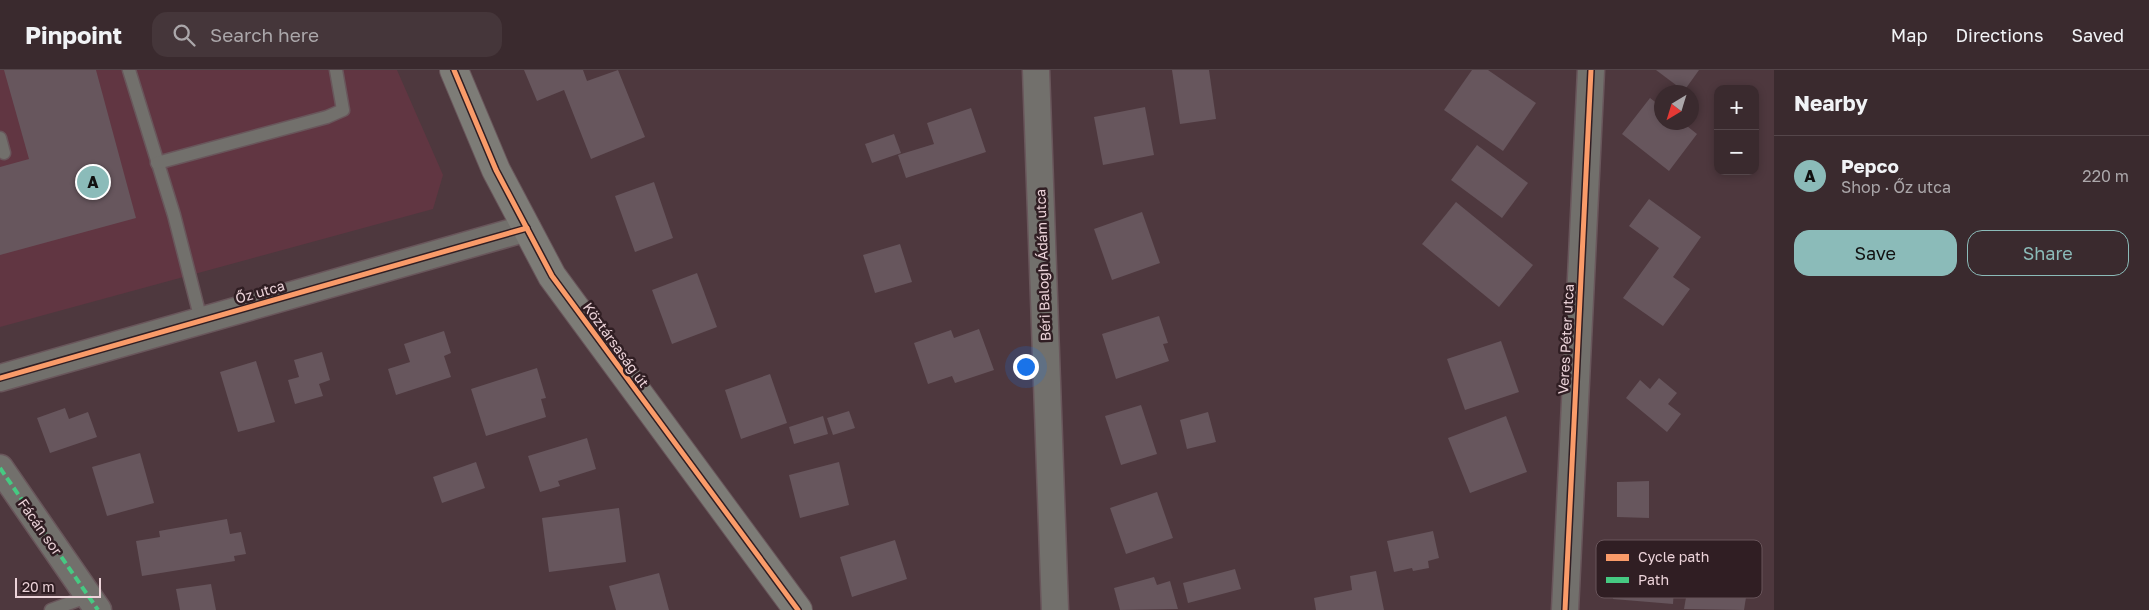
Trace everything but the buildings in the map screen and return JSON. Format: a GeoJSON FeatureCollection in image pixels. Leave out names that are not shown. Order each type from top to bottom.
{"type":"FeatureCollection","features":[{"type":"Feature","properties":{"kind":"main road","name":"Köztársaság út"},"geometry":{"type":"LineString","coordinates":[[454,70],[496,170],[552,276],[798,610]]}},
{"type":"Feature","properties":{"kind":"street","name":"Béri Balogh Ádám utca"},"geometry":{"type":"LineString","coordinates":[[1036,70],[1055,610]]}},
{"type":"Feature","properties":{"kind":"street","name":"Veres Péter utca"},"geometry":{"type":"LineString","coordinates":[[1565,610],[1590,70]]}},
{"type":"Feature","properties":{"kind":"street","name":"Őz utca"},"geometry":{"type":"LineString","coordinates":[[0,378],[527,228]]}},
{"type":"Feature","properties":{"kind":"street","name":"Fácán sor"},"geometry":{"type":"LineString","coordinates":[[0,468],[93,603]]}},
{"type":"Feature","properties":{"kind":"lane"},"geometry":{"type":"LineString","coordinates":[[129,70],[174,215],[201,320]]}},
{"type":"Feature","properties":{"kind":"lane"},"geometry":{"type":"LineString","coordinates":[[158,163],[327,117],[343,110],[336,70]]}},
{"type":"Feature","properties":{"kind":"lane"},"geometry":{"type":"LineString","coordinates":[[0,138],[4,152]]}},
{"type":"Feature","properties":{"kind":"lane"},"geometry":{"type":"LineString","coordinates":[[52,610],[93,603]]}},
{"type":"Feature","properties":{"kind":"shaded area"},"geometry":{"type":"Polygon","coordinates":[[[0,70],[397,70],[443,175],[433,209],[0,327],[0,70]]]}},
{"type":"Feature","properties":{"kind":"marked path"},"geometry":{"type":"LineString","coordinates":[[0,468],[98,610]]}},
{"type":"Feature","properties":{"kind":"cycle path"},"geometry":{"type":"LineString","coordinates":[[454,70],[496,170],[552,276],[798,610]]}},
{"type":"Feature","properties":{"kind":"cycle path"},"geometry":{"type":"LineString","coordinates":[[1565,610],[1591,70]]}},
{"type":"Feature","properties":{"kind":"cycle path"},"geometry":{"type":"LineString","coordinates":[[0,378],[527,228]]}},
{"type":"Feature","properties":{"kind":"place","name":"Pepco"},"geometry":{"type":"Point","coordinates":[93,182]}}]}
